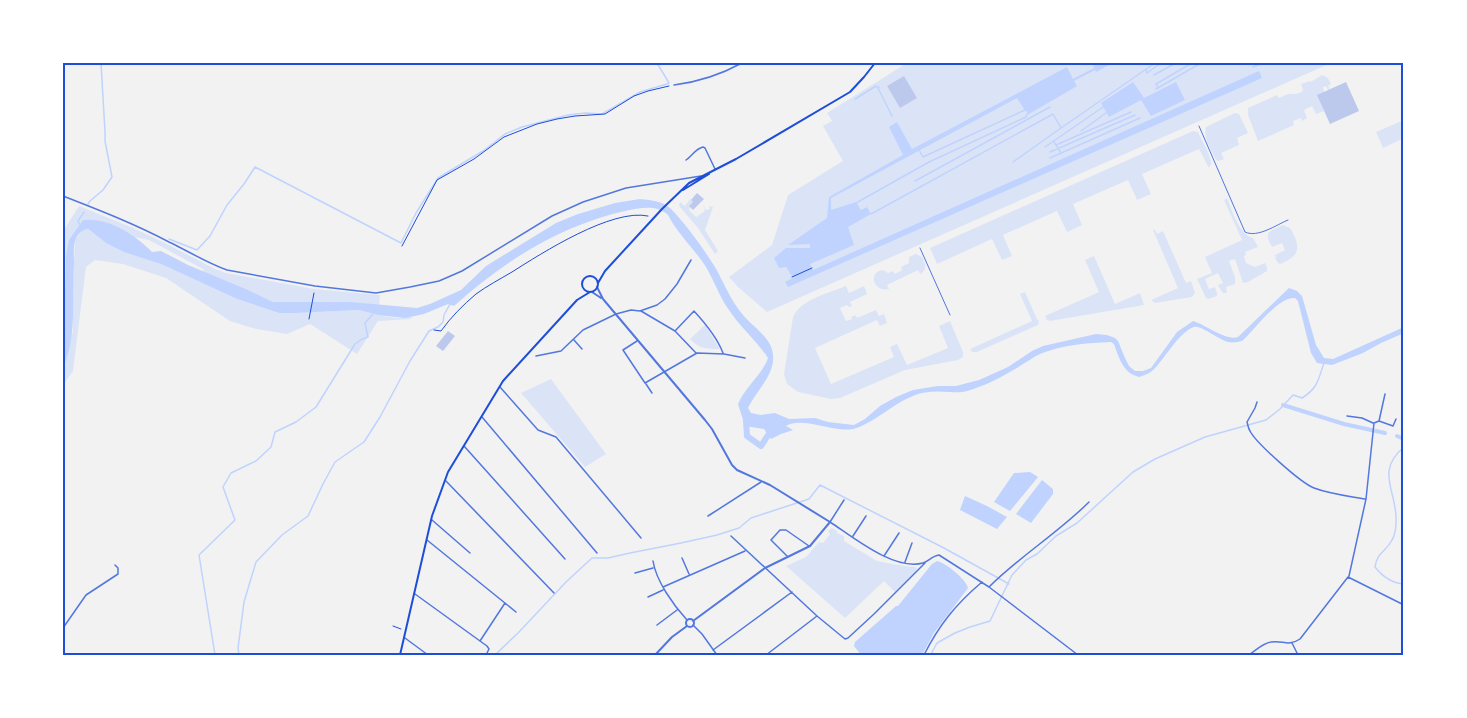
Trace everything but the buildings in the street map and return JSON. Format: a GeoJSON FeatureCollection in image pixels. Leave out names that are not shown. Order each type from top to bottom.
{"type":"FeatureCollection","features":[{"type":"Feature","properties":{"kind":"main road"},"geometry":{"type":"LineString","coordinates":[[690,184],[850,92],[875,63]]}},
{"type":"Feature","properties":{"kind":"main road"},"geometry":{"type":"LineString","coordinates":[[399,655],[431,520],[445,480],[463,445],[500,386],[578,300],[598,285],[605,271],[671,201],[690,184],[715,170]]}},
{"type":"Feature","properties":{"kind":"main road"},"geometry":{"type":"LineString","coordinates":[[578,300],[584,279],[605,271]]}},
{"type":"Feature","properties":{"kind":"main road"},"geometry":{"type":"LineString","coordinates":[[593,277],[598,285]]}},
{"type":"Feature","properties":{"kind":"main road"},"geometry":{"type":"LineString","coordinates":[[582,287],[585,291],[591,292]]}},
{"type":"Feature","properties":{"kind":"street"},"geometry":{"type":"LineString","coordinates":[[674,85],[711,77],[742,63]]}},
{"type":"Feature","properties":{"kind":"street"},"geometry":{"type":"LineString","coordinates":[[686,160],[703,147],[715,170]]}},
{"type":"Feature","properties":{"kind":"street"},"geometry":{"type":"LineString","coordinates":[[63,196],[132,224],[227,270],[315,286],[376,292],[428,284],[448,277],[472,266],[552,216],[584,202],[626,188],[702,176]]}},
{"type":"Feature","properties":{"kind":"street"},"geometry":{"type":"LineString","coordinates":[[687,179],[690,184]]}},
{"type":"Feature","properties":{"kind":"street"},"geometry":{"type":"LineString","coordinates":[[536,356],[561,351],[583,330],[616,314],[652,308],[665,299],[691,260]]}},
{"type":"Feature","properties":{"kind":"street"},"geometry":{"type":"LineString","coordinates":[[598,285],[603,299]]}},
{"type":"Feature","properties":{"kind":"street"},"geometry":{"type":"LineString","coordinates":[[591,292],[603,299],[712,429],[737,470],[795,500],[884,556],[905,563],[924,563]]}},
{"type":"Feature","properties":{"kind":"street"},"geometry":{"type":"LineString","coordinates":[[640,310],[675,331],[697,353]]}},
{"type":"Feature","properties":{"kind":"street"},"geometry":{"type":"LineString","coordinates":[[675,331],[694,311],[707,325],[724,354]]}},
{"type":"Feature","properties":{"kind":"street"},"geometry":{"type":"LineString","coordinates":[[573,339],[582,349]]}},
{"type":"Feature","properties":{"kind":"street"},"geometry":{"type":"LineString","coordinates":[[638,341],[623,350],[652,393]]}},
{"type":"Feature","properties":{"kind":"street"},"geometry":{"type":"LineString","coordinates":[[645,383],[697,353],[724,354],[745,358]]}},
{"type":"Feature","properties":{"kind":"street"},"geometry":{"type":"LineString","coordinates":[[500,386],[538,430],[556,437],[641,538]]}},
{"type":"Feature","properties":{"kind":"street"},"geometry":{"type":"LineString","coordinates":[[1379,421],[1385,394]]}},
{"type":"Feature","properties":{"kind":"street"},"geometry":{"type":"LineString","coordinates":[[1257,402],[1247,424],[1249,431],[1270,453],[1310,486],[1366,499]]}},
{"type":"Feature","properties":{"kind":"street"},"geometry":{"type":"LineString","coordinates":[[481,416],[597,553]]}},
{"type":"Feature","properties":{"kind":"street"},"geometry":{"type":"LineString","coordinates":[[1347,416],[1362,418],[1374,423],[1379,421],[1393,426],[1396,419]]}},
{"type":"Feature","properties":{"kind":"street"},"geometry":{"type":"LineString","coordinates":[[1249,655],[1271,642],[1292,643],[1300,639],[1348,577],[1366,499],[1374,423]]}},
{"type":"Feature","properties":{"kind":"street"},"geometry":{"type":"LineString","coordinates":[[463,445],[565,559]]}},
{"type":"Feature","properties":{"kind":"street"},"geometry":{"type":"LineString","coordinates":[[445,480],[554,593]]}},
{"type":"Feature","properties":{"kind":"street"},"geometry":{"type":"LineString","coordinates":[[708,516],[762,481]]}},
{"type":"Feature","properties":{"kind":"street"},"geometry":{"type":"LineString","coordinates":[[653,561],[664,588],[678,610],[687,620],[693,621],[765,568],[809,547],[830,522],[844,500]]}},
{"type":"Feature","properties":{"kind":"street"},"geometry":{"type":"LineString","coordinates":[[989,587],[1013,565],[1071,520],[1089,502]]}},
{"type":"Feature","properties":{"kind":"street"},"geometry":{"type":"LineString","coordinates":[[853,537],[866,516]]}},
{"type":"Feature","properties":{"kind":"street"},"geometry":{"type":"LineString","coordinates":[[431,520],[470,553]]}},
{"type":"Feature","properties":{"kind":"street"},"geometry":{"type":"LineString","coordinates":[[788,557],[771,540],[780,530],[786,530],[809,547]]}},
{"type":"Feature","properties":{"kind":"street"},"geometry":{"type":"LineString","coordinates":[[884,556],[899,533]]}},
{"type":"Feature","properties":{"kind":"street"},"geometry":{"type":"LineString","coordinates":[[731,536],[845,639],[874,614],[924,563],[933,556],[939,555],[989,587],[1078,655]]}},
{"type":"Feature","properties":{"kind":"street"},"geometry":{"type":"LineString","coordinates":[[426,540],[516,612]]}},
{"type":"Feature","properties":{"kind":"street"},"geometry":{"type":"LineString","coordinates":[[905,563],[912,543]]}},
{"type":"Feature","properties":{"kind":"street"},"geometry":{"type":"LineString","coordinates":[[648,597],[689,575],[746,551]]}},
{"type":"Feature","properties":{"kind":"street"},"geometry":{"type":"LineString","coordinates":[[682,558],[689,575]]}},
{"type":"Feature","properties":{"kind":"street"},"geometry":{"type":"LineString","coordinates":[[63,628],[86,595],[118,574],[118,568],[115,565]]}},
{"type":"Feature","properties":{"kind":"street"},"geometry":{"type":"LineString","coordinates":[[635,573],[654,567]]}},
{"type":"Feature","properties":{"kind":"street"},"geometry":{"type":"LineString","coordinates":[[1348,577],[1404,605]]}},
{"type":"Feature","properties":{"kind":"street"},"geometry":{"type":"LineString","coordinates":[[924,655],[935,633],[958,603],[982,582]]}},
{"type":"Feature","properties":{"kind":"street"},"geometry":{"type":"LineString","coordinates":[[713,650],[792,592]]}},
{"type":"Feature","properties":{"kind":"street"},"geometry":{"type":"LineString","coordinates":[[414,594],[487,646],[489,651],[486,655]]}},
{"type":"Feature","properties":{"kind":"street"},"geometry":{"type":"LineString","coordinates":[[480,641],[505,603]]}},
{"type":"Feature","properties":{"kind":"street"},"geometry":{"type":"LineString","coordinates":[[657,625],[678,610]]}},
{"type":"Feature","properties":{"kind":"street"},"geometry":{"type":"LineString","coordinates":[[766,655],[817,616]]}},
{"type":"Feature","properties":{"kind":"street"},"geometry":{"type":"LineString","coordinates":[[687,620],[687,626]]}},
{"type":"Feature","properties":{"kind":"street"},"geometry":{"type":"LineString","coordinates":[[693,621],[693,625],[717,655]]}},
{"type":"Feature","properties":{"kind":"street"},"geometry":{"type":"LineString","coordinates":[[654,655],[672,637],[687,626],[693,625]]}},
{"type":"Feature","properties":{"kind":"street"},"geometry":{"type":"LineString","coordinates":[[404,637],[428,655]]}},
{"type":"Feature","properties":{"kind":"street"},"geometry":{"type":"LineString","coordinates":[[1292,643],[1298,655]]}},
{"type":"Feature","properties":{"kind":"lane"},"geometry":{"type":"LineString","coordinates":[[1199,126],[1245,232],[1258,233],[1288,220]]}},
{"type":"Feature","properties":{"kind":"lane"},"geometry":{"type":"LineString","coordinates":[[920,248],[950,315]]}},
{"type":"Feature","properties":{"kind":"path"},"geometry":{"type":"LineString","coordinates":[[402,246],[437,180],[504,137],[537,124],[575,116],[605,114],[634,96],[674,85]]}},
{"type":"Feature","properties":{"kind":"path"},"geometry":{"type":"LineString","coordinates":[[434,330],[441,331],[461,307],[479,292],[551,247],[614,220],[642,215],[655,218]]}},
{"type":"Feature","properties":{"kind":"path"},"geometry":{"type":"LineString","coordinates":[[792,277],[812,268]]}},
{"type":"Feature","properties":{"kind":"path"},"geometry":{"type":"LineString","coordinates":[[309,319],[314,293]]}},
{"type":"Feature","properties":{"kind":"path"},"geometry":{"type":"LineString","coordinates":[[393,626],[403,630]]}},
{"type":"Feature","properties":{"kind":"shaded area"},"geometry":{"type":"Polygon","coordinates":[[[907,63],[1331,63],[767,312],[729,277],[772,245],[788,195],[843,161],[823,126],[832,121],[827,113],[907,63]]]}},
{"type":"Feature","properties":{"kind":"shaded area"},"geometry":{"type":"Polygon","coordinates":[[[1322,75],[1328,78],[1331,84],[1328,86],[1330,89],[1323,87],[1324,92],[1318,95],[1324,111],[1316,114],[1312,106],[1304,110],[1307,118],[1302,121],[1301,118],[1293,121],[1294,125],[1258,141],[1248,115],[1248,108],[1277,95],[1279,98],[1299,93],[1303,91],[1301,84],[1311,82],[1322,75]]]}},
{"type":"Feature","properties":{"kind":"shaded area"},"geometry":{"type":"Polygon","coordinates":[[[1235,113],[1239,114],[1248,133],[1237,138],[1239,145],[1221,153],[1224,159],[1216,160],[1207,140],[1206,127],[1235,113]]]}},
{"type":"Feature","properties":{"kind":"shaded area"},"geometry":{"type":"Polygon","coordinates":[[[1404,120],[1404,138],[1383,148],[1376,132],[1404,120]]]}},
{"type":"Feature","properties":{"kind":"shaded area"},"geometry":{"type":"Polygon","coordinates":[[[1193,131],[1198,132],[1208,153],[1211,161],[1209,168],[1199,149],[1142,174],[1151,194],[1137,200],[1128,180],[1073,204],[1082,225],[1067,232],[1057,211],[1003,235],[1012,256],[1002,260],[992,239],[937,264],[930,248],[1193,131]]]}},
{"type":"Feature","properties":{"kind":"shaded area"},"geometry":{"type":"Polygon","coordinates":[[[1227,198],[1243,232],[1253,238],[1258,247],[1245,252],[1246,263],[1255,267],[1265,263],[1267,271],[1243,283],[1235,259],[1229,261],[1235,284],[1226,287],[1227,293],[1224,293],[1218,285],[1223,283],[1218,273],[1205,279],[1209,289],[1215,287],[1217,293],[1217,296],[1208,299],[1197,279],[1212,273],[1205,257],[1242,240],[1224,200],[1227,198]]]}},
{"type":"Feature","properties":{"kind":"shaded area"},"geometry":{"type":"Polygon","coordinates":[[[690,199],[693,202],[689,210],[696,217],[705,211],[703,204],[706,210],[710,209],[709,206],[713,207],[705,230],[718,251],[715,254],[698,228],[679,206],[680,202],[685,206],[690,199]]]}},
{"type":"Feature","properties":{"kind":"shaded area"},"geometry":{"type":"Polygon","coordinates":[[[79,206],[131,227],[226,273],[314,289],[380,295],[379,305],[351,302],[273,302],[204,272],[203,269],[149,240],[134,237],[114,226],[83,220],[66,255],[63,328],[63,231],[79,206]]]}},
{"type":"Feature","properties":{"kind":"shaded area"},"geometry":{"type":"Polygon","coordinates":[[[1283,225],[1290,228],[1296,240],[1297,250],[1292,258],[1280,264],[1275,255],[1285,250],[1282,243],[1272,247],[1268,235],[1283,225]]]}},
{"type":"Feature","properties":{"kind":"shaded area"},"geometry":{"type":"Polygon","coordinates":[[[86,228],[106,243],[161,264],[237,299],[279,313],[359,310],[397,318],[412,317],[411,319],[378,321],[357,354],[310,324],[287,334],[256,329],[230,321],[166,278],[123,264],[95,260],[86,267],[73,371],[63,385],[63,367],[73,331],[75,240],[86,228]]]}},
{"type":"Feature","properties":{"kind":"shaded area"},"geometry":{"type":"Polygon","coordinates":[[[1153,230],[1157,234],[1163,231],[1186,283],[1191,281],[1195,293],[1192,297],[1155,303],[1151,300],[1178,288],[1153,230]]]}},
{"type":"Feature","properties":{"kind":"shaded area"},"geometry":{"type":"Polygon","coordinates":[[[916,254],[922,257],[924,262],[923,272],[920,274],[918,270],[887,285],[889,289],[879,288],[876,285],[875,274],[883,270],[888,273],[893,271],[895,274],[909,263],[909,257],[916,254]]]}},
{"type":"Feature","properties":{"kind":"shaded area"},"geometry":{"type":"Polygon","coordinates":[[[1094,256],[1115,304],[1140,293],[1144,305],[1047,320],[1045,316],[1099,292],[1085,260],[1094,256]]]}},
{"type":"Feature","properties":{"kind":"shaded area"},"geometry":{"type":"Polygon","coordinates":[[[846,286],[849,293],[864,286],[867,294],[850,302],[852,306],[847,305],[840,308],[846,321],[856,315],[857,318],[876,310],[879,316],[884,314],[887,323],[880,326],[877,320],[815,348],[831,384],[894,357],[890,347],[897,344],[907,365],[948,348],[939,326],[950,321],[963,357],[958,360],[905,370],[840,398],[831,399],[798,392],[787,384],[784,374],[793,317],[809,301],[846,286]]]}},
{"type":"Feature","properties":{"kind":"shaded area"},"geometry":{"type":"Polygon","coordinates":[[[1025,292],[1039,321],[1038,325],[977,352],[972,352],[970,349],[1032,321],[1020,294],[1025,292]]]}},
{"type":"Feature","properties":{"kind":"shaded area"},"geometry":{"type":"Polygon","coordinates":[[[705,325],[720,349],[704,348],[690,339],[705,325]]]}},
{"type":"Feature","properties":{"kind":"shaded area"},"geometry":{"type":"Polygon","coordinates":[[[551,379],[606,454],[585,467],[521,393],[551,379]]]}},
{"type":"Feature","properties":{"kind":"shaded area"},"geometry":{"type":"Polygon","coordinates":[[[832,528],[844,536],[844,541],[877,561],[915,567],[916,571],[895,592],[884,581],[845,618],[786,566],[806,557],[819,542],[823,543],[830,534],[828,531],[832,528]]]}},
{"type":"Feature","properties":{"kind":"water"},"geometry":{"type":"Polygon","coordinates":[[[1099,63],[1113,63],[1074,81],[1077,86],[1029,114],[1017,98],[831,198],[831,210],[856,202],[861,210],[867,207],[871,214],[848,227],[854,245],[810,264],[813,270],[1259,71],[1262,78],[788,287],[785,282],[793,278],[786,267],[779,268],[774,258],[786,248],[810,248],[810,244],[788,245],[827,218],[829,197],[903,155],[889,127],[897,122],[912,149],[1067,67],[1073,79],[1099,63]]]}},
{"type":"Feature","properties":{"kind":"water"},"geometry":{"type":"Polygon","coordinates":[[[1133,82],[1144,98],[1176,82],[1185,100],[1151,116],[1141,100],[1109,117],[1101,103],[1133,82]]]}},
{"type":"Feature","properties":{"kind":"water"},"geometry":{"type":"Polygon","coordinates":[[[640,199],[656,201],[676,214],[715,267],[739,310],[769,343],[773,355],[771,369],[748,408],[751,413],[761,415],[775,413],[789,419],[815,418],[854,425],[880,406],[913,390],[956,386],[979,380],[1008,367],[1043,346],[1096,334],[1115,338],[1129,366],[1135,371],[1143,371],[1151,368],[1177,332],[1193,321],[1222,335],[1238,337],[1289,288],[1302,296],[1316,345],[1324,358],[1333,359],[1404,327],[1404,333],[1332,365],[1317,363],[1311,353],[1298,301],[1295,298],[1288,299],[1274,308],[1242,341],[1228,342],[1194,327],[1178,339],[1153,370],[1139,377],[1125,368],[1111,342],[1065,347],[1040,354],[1001,377],[974,389],[962,392],[917,394],[868,423],[853,429],[793,423],[786,426],[793,430],[771,439],[764,429],[745,426],[738,404],[768,358],[729,310],[706,267],[668,215],[658,209],[648,208],[625,211],[577,226],[512,261],[454,306],[448,304],[424,314],[405,318],[359,310],[279,313],[237,299],[161,264],[124,252],[86,229],[78,235],[74,244],[71,342],[63,367],[66,255],[69,240],[83,220],[112,224],[138,239],[152,252],[161,251],[273,302],[351,302],[417,308],[461,290],[486,266],[556,223],[615,203],[640,199]]]}},
{"type":"Feature","properties":{"kind":"water"},"geometry":{"type":"Polygon","coordinates":[[[1030,472],[1038,477],[1010,511],[994,502],[1014,473],[1030,472]]]}},
{"type":"Feature","properties":{"kind":"water"},"geometry":{"type":"Polygon","coordinates":[[[1042,480],[1053,489],[1053,494],[1031,523],[1016,514],[1042,480]]]}},
{"type":"Feature","properties":{"kind":"water"},"geometry":{"type":"Polygon","coordinates":[[[965,496],[1007,517],[997,529],[960,510],[965,496]]]}},
{"type":"Feature","properties":{"kind":"water"},"geometry":{"type":"Polygon","coordinates":[[[937,561],[955,572],[964,580],[968,588],[934,633],[922,655],[861,655],[854,646],[855,642],[898,606],[932,564],[937,561]]]}},
{"type":"Feature","properties":{"kind":"waterway"},"geometry":{"type":"LineString","coordinates":[[88,204],[103,190],[112,177],[105,141],[101,63]]}},
{"type":"Feature","properties":{"kind":"waterway"},"geometry":{"type":"LineString","coordinates":[[169,239],[197,250],[210,236],[227,205],[255,167],[401,243],[416,213],[438,178],[483,151],[505,134],[522,127],[568,115],[602,114],[640,92],[669,83],[657,63]]}},
{"type":"Feature","properties":{"kind":"waterway"},"geometry":{"type":"LineString","coordinates":[[871,214],[1053,114],[1061,128],[1155,63]]}},
{"type":"Feature","properties":{"kind":"waterway"},"geometry":{"type":"LineString","coordinates":[[1146,70],[1147,73],[1161,63]]}},
{"type":"Feature","properties":{"kind":"waterway"},"geometry":{"type":"LineString","coordinates":[[1154,75],[1176,63]]}},
{"type":"Feature","properties":{"kind":"waterway"},"geometry":{"type":"LineString","coordinates":[[1158,88],[1156,84],[1192,63]]}},
{"type":"Feature","properties":{"kind":"waterway"},"geometry":{"type":"LineString","coordinates":[[1156,89],[1201,63]]}},
{"type":"Feature","properties":{"kind":"waterway"},"geometry":{"type":"LineString","coordinates":[[1253,67],[1263,63]]}},
{"type":"Feature","properties":{"kind":"waterway"},"geometry":{"type":"LineString","coordinates":[[855,99],[876,86],[879,87]]}},
{"type":"Feature","properties":{"kind":"waterway"},"geometry":{"type":"LineString","coordinates":[[878,88],[892,116]]}},
{"type":"Feature","properties":{"kind":"waterway"},"geometry":{"type":"LineString","coordinates":[[915,181],[1050,107]]}},
{"type":"Feature","properties":{"kind":"waterway"},"geometry":{"type":"LineString","coordinates":[[1045,147],[1103,107]]}},
{"type":"Feature","properties":{"kind":"waterway"},"geometry":{"type":"LineString","coordinates":[[919,150],[923,157],[1025,110]]}},
{"type":"Feature","properties":{"kind":"waterway"},"geometry":{"type":"LineString","coordinates":[[856,203],[929,162],[1026,117],[1028,112]]}},
{"type":"Feature","properties":{"kind":"waterway"},"geometry":{"type":"LineString","coordinates":[[1056,145],[1131,112]]}},
{"type":"Feature","properties":{"kind":"waterway"},"geometry":{"type":"LineString","coordinates":[[1081,131],[1106,113]]}},
{"type":"Feature","properties":{"kind":"waterway"},"geometry":{"type":"LineString","coordinates":[[1050,152],[1135,115]]}},
{"type":"Feature","properties":{"kind":"waterway"},"geometry":{"type":"LineString","coordinates":[[1050,158],[1140,118]]}},
{"type":"Feature","properties":{"kind":"waterway"},"geometry":{"type":"LineString","coordinates":[[1013,162],[1061,128]]}},
{"type":"Feature","properties":{"kind":"waterway"},"geometry":{"type":"LineString","coordinates":[[1054,142],[1061,153]]}},
{"type":"Feature","properties":{"kind":"waterway"},"geometry":{"type":"LineString","coordinates":[[80,225],[78,221],[84,212]]}},
{"type":"Feature","properties":{"kind":"waterway"},"geometry":{"type":"LineString","coordinates":[[239,655],[244,602],[256,562],[282,535],[308,516],[335,462],[364,442],[410,361],[429,331],[443,322],[450,304]]}},
{"type":"Feature","properties":{"kind":"waterway"},"geometry":{"type":"LineString","coordinates":[[215,655],[199,555],[235,520],[223,487],[231,473],[256,461],[271,447],[275,432],[296,422],[316,407],[355,344],[368,337],[365,323],[373,314]]}},
{"type":"Feature","properties":{"kind":"waterway"},"geometry":{"type":"LineString","coordinates":[[934,655],[932,652],[937,643],[955,633],[990,621],[1012,575],[1026,560],[1037,554],[1056,536],[1077,523],[1133,472],[1155,459],[1205,437],[1266,420],[1293,395],[1302,398],[1311,391],[1317,383],[1324,363]]}},
{"type":"Feature","properties":{"kind":"waterway"},"geometry":{"type":"LineString","coordinates":[[1283,405],[1344,424],[1385,433]]}},
{"type":"Feature","properties":{"kind":"waterway"},"geometry":{"type":"LineString","coordinates":[[746,421],[747,436],[761,446],[772,429]]}},
{"type":"Feature","properties":{"kind":"waterway"},"geometry":{"type":"LineString","coordinates":[[1397,436],[1404,439]]}},
{"type":"Feature","properties":{"kind":"waterway"},"geometry":{"type":"LineString","coordinates":[[1404,447],[1395,456],[1390,465],[1389,474],[1396,511],[1395,533],[1390,544],[1378,558],[1375,567],[1387,578],[1404,584]]}},
{"type":"Feature","properties":{"kind":"waterway"},"geometry":{"type":"LineString","coordinates":[[495,655],[592,558],[608,558],[717,535],[739,528],[751,518],[809,499],[820,485],[1009,584]]}}]}
